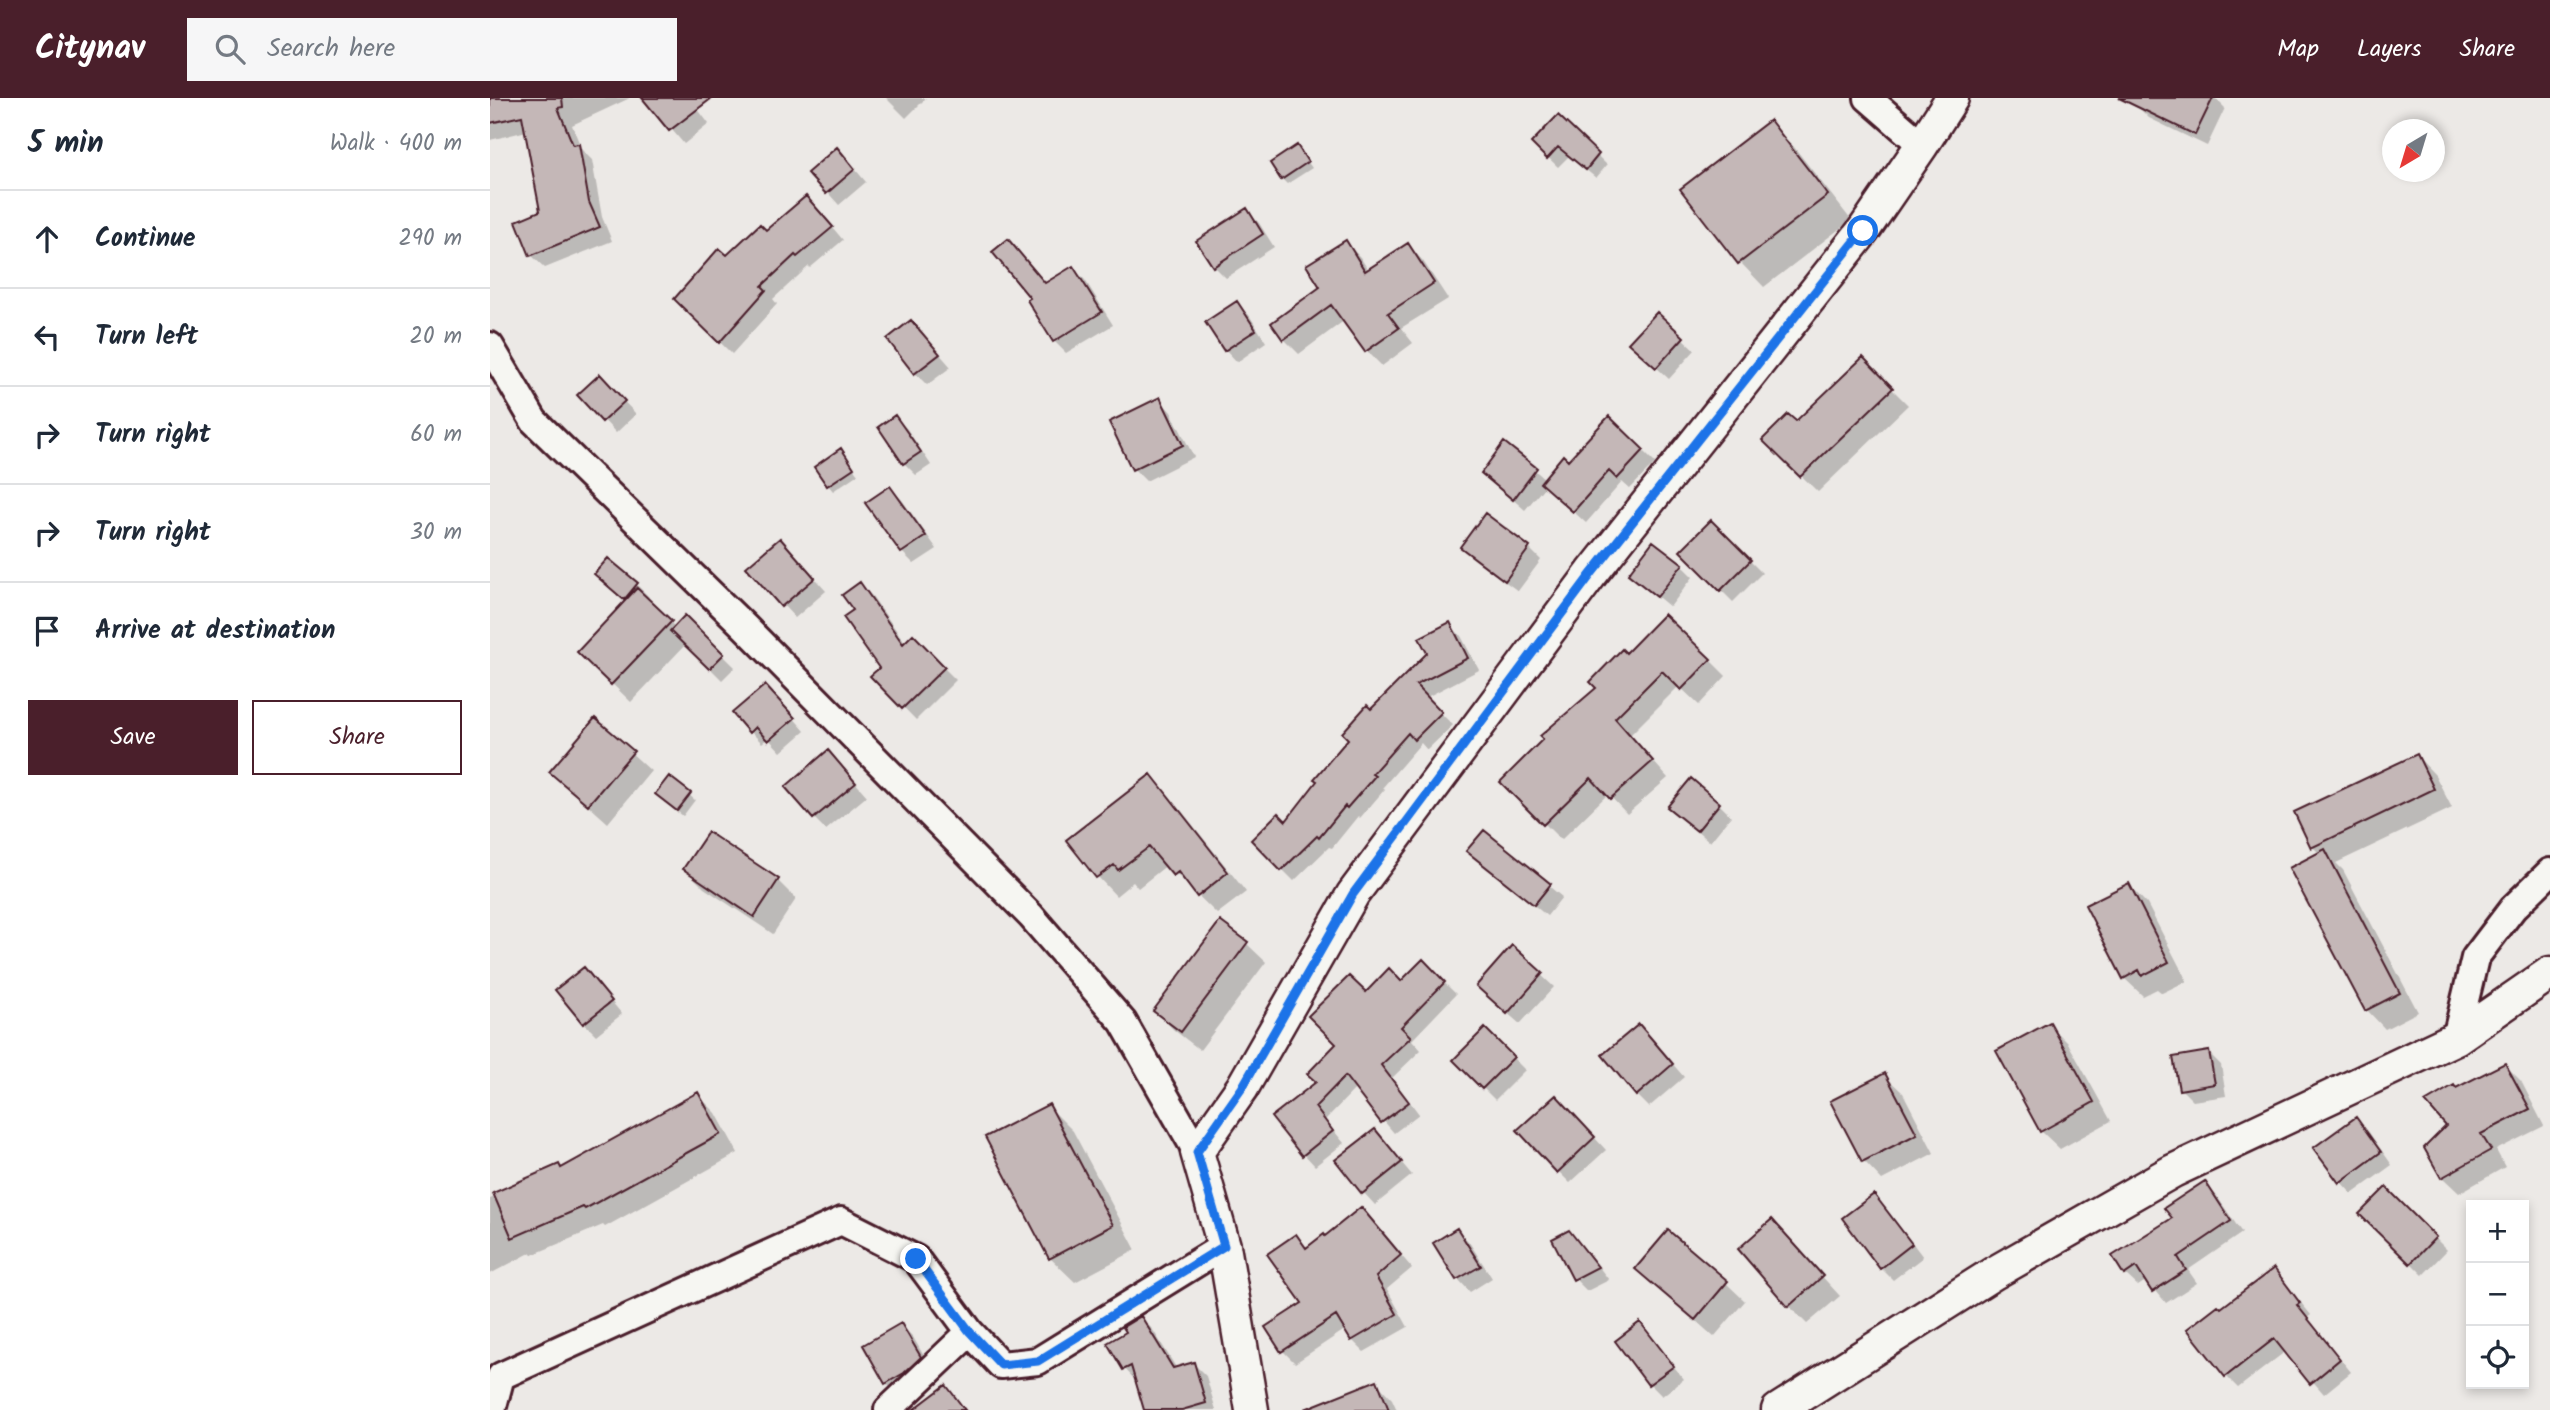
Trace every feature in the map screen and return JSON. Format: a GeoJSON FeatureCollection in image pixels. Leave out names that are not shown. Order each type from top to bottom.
{"type":"FeatureCollection","features":[{"type":"Feature","properties":{"kind":"street"},"geometry":{"type":"LineString","coordinates":[[1868,98],[1922,145]]}},
{"type":"Feature","properties":{"kind":"street"},"geometry":{"type":"LineString","coordinates":[[1197,1152],[1242,1088],[1353,894],[1592,573],[1863,231],[1952,98]]}},
{"type":"Feature","properties":{"kind":"street"},"geometry":{"type":"LineString","coordinates":[[490,346],[534,421],[746,626],[1031,916],[1123,1022],[1197,1152],[1224,1246],[1252,1410]]}},
{"type":"Feature","properties":{"kind":"street"},"geometry":{"type":"LineString","coordinates":[[2456,1038],[2476,958],[2513,908],[2550,872]]}},
{"type":"Feature","properties":{"kind":"street"},"geometry":{"type":"LineString","coordinates":[[1778,1410],[1994,1273],[2173,1171],[2456,1038],[2550,973]]}},
{"type":"Feature","properties":{"kind":"street"},"geometry":{"type":"LineString","coordinates":[[492,1410],[501,1376],[841,1221],[916,1259],[970,1332],[1001,1365],[1038,1361],[1224,1246]]}},
{"type":"Feature","properties":{"kind":"street"},"geometry":{"type":"LineString","coordinates":[[888,1410],[970,1332]]}},
{"type":"Feature","properties":{"kind":"building"},"geometry":{"type":"Polygon","coordinates":[[[490,98],[562,98],[563,107],[558,108],[573,145],[579,144],[589,202],[600,227],[530,256],[516,221],[540,211],[522,116],[490,123],[490,98]]]}},
{"type":"Feature","properties":{"kind":"building"},"geometry":{"type":"Polygon","coordinates":[[[642,98],[712,98],[669,131],[642,98]]]}},
{"type":"Feature","properties":{"kind":"building"},"geometry":{"type":"Polygon","coordinates":[[[2119,98],[2213,98],[2195,135],[2119,98]]]}},
{"type":"Feature","properties":{"kind":"building"},"geometry":{"type":"Polygon","coordinates":[[[1558,115],[1599,154],[1586,170],[1558,147],[1547,159],[1531,143],[1558,115]]]}},
{"type":"Feature","properties":{"kind":"building"},"geometry":{"type":"Polygon","coordinates":[[[1770,120],[1828,195],[1738,264],[1680,189],[1770,120]]]}},
{"type":"Feature","properties":{"kind":"building"},"geometry":{"type":"Polygon","coordinates":[[[1297,145],[1308,162],[1281,180],[1270,163],[1297,145]]]}},
{"type":"Feature","properties":{"kind":"building"},"geometry":{"type":"Polygon","coordinates":[[[837,147],[855,169],[826,194],[807,173],[837,147]]]}},
{"type":"Feature","properties":{"kind":"building"},"geometry":{"type":"Polygon","coordinates":[[[806,196],[833,227],[797,257],[795,255],[762,286],[766,290],[719,343],[674,299],[719,248],[727,255],[760,224],[766,230],[806,196]]]}},
{"type":"Feature","properties":{"kind":"building"},"geometry":{"type":"Polygon","coordinates":[[[1247,208],[1263,234],[1213,267],[1196,241],[1247,208]]]}},
{"type":"Feature","properties":{"kind":"building"},"geometry":{"type":"Polygon","coordinates":[[[1008,239],[1045,283],[1073,266],[1102,312],[1053,342],[1027,300],[1030,298],[992,252],[1008,239]]]}},
{"type":"Feature","properties":{"kind":"building"},"geometry":{"type":"Polygon","coordinates":[[[1346,240],[1365,271],[1408,243],[1434,283],[1388,313],[1399,328],[1365,352],[1331,305],[1283,340],[1271,323],[1320,287],[1306,265],[1346,240]]]}},
{"type":"Feature","properties":{"kind":"building"},"geometry":{"type":"Polygon","coordinates":[[[1237,301],[1256,330],[1224,351],[1205,322],[1237,301]]]}},
{"type":"Feature","properties":{"kind":"building"},"geometry":{"type":"Polygon","coordinates":[[[1657,312],[1684,337],[1656,368],[1628,343],[1657,312]]]}},
{"type":"Feature","properties":{"kind":"building"},"geometry":{"type":"Polygon","coordinates":[[[911,320],[940,354],[914,374],[887,339],[911,320]]]}},
{"type":"Feature","properties":{"kind":"building"},"geometry":{"type":"Polygon","coordinates":[[[1863,357],[1893,388],[1800,477],[1762,440],[1788,414],[1796,421],[1863,357]]]}},
{"type":"Feature","properties":{"kind":"building"},"geometry":{"type":"Polygon","coordinates":[[[600,374],[625,401],[602,422],[577,395],[600,374]]]}},
{"type":"Feature","properties":{"kind":"building"},"geometry":{"type":"Polygon","coordinates":[[[1160,397],[1183,445],[1132,470],[1109,422],[1160,397]]]}},
{"type":"Feature","properties":{"kind":"building"},"geometry":{"type":"Polygon","coordinates":[[[895,415],[921,452],[903,464],[878,427],[895,415]]]}},
{"type":"Feature","properties":{"kind":"building"},"geometry":{"type":"Polygon","coordinates":[[[1609,416],[1644,450],[1617,479],[1609,471],[1573,512],[1540,483],[1563,455],[1568,460],[1609,416]]]}},
{"type":"Feature","properties":{"kind":"building"},"geometry":{"type":"Polygon","coordinates":[[[1504,442],[1537,468],[1513,500],[1481,473],[1504,442]]]}},
{"type":"Feature","properties":{"kind":"building"},"geometry":{"type":"Polygon","coordinates":[[[841,448],[854,468],[827,486],[814,467],[841,448]]]}},
{"type":"Feature","properties":{"kind":"building"},"geometry":{"type":"Polygon","coordinates":[[[890,486],[926,536],[901,553],[865,503],[890,486]]]}},
{"type":"Feature","properties":{"kind":"building"},"geometry":{"type":"Polygon","coordinates":[[[1485,513],[1530,547],[1505,581],[1460,547],[1485,513]]]}},
{"type":"Feature","properties":{"kind":"building"},"geometry":{"type":"Polygon","coordinates":[[[1711,520],[1751,560],[1720,591],[1680,551],[1711,520]]]}},
{"type":"Feature","properties":{"kind":"building"},"geometry":{"type":"Polygon","coordinates":[[[780,538],[815,578],[781,607],[746,567],[780,538]]]}},
{"type":"Feature","properties":{"kind":"building"},"geometry":{"type":"Polygon","coordinates":[[[1653,541],[1683,564],[1657,597],[1628,574],[1653,541]]]}},
{"type":"Feature","properties":{"kind":"building"},"geometry":{"type":"Polygon","coordinates":[[[608,558],[638,583],[624,600],[594,574],[608,558]]]}},
{"type":"Feature","properties":{"kind":"building"},"geometry":{"type":"Polygon","coordinates":[[[860,582],[903,644],[913,634],[945,667],[902,709],[870,676],[879,668],[843,617],[853,610],[842,595],[860,582]]]}},
{"type":"Feature","properties":{"kind":"building"},"geometry":{"type":"Polygon","coordinates":[[[637,588],[672,621],[611,685],[577,652],[637,588]]]}},
{"type":"Feature","properties":{"kind":"building"},"geometry":{"type":"Polygon","coordinates":[[[1664,614],[1711,659],[1681,690],[1662,671],[1615,718],[1653,761],[1610,799],[1591,778],[1543,825],[1500,782],[1543,739],[1540,736],[1596,688],[1590,682],[1622,649],[1626,653],[1664,614]]]}},
{"type":"Feature","properties":{"kind":"building"},"geometry":{"type":"Polygon","coordinates":[[[685,615],[724,654],[709,669],[670,631],[685,615]]]}},
{"type":"Feature","properties":{"kind":"building"},"geometry":{"type":"Polygon","coordinates":[[[1450,622],[1468,658],[1416,685],[1442,712],[1414,740],[1408,733],[1347,808],[1345,806],[1319,838],[1317,836],[1281,871],[1251,840],[1278,813],[1286,821],[1317,781],[1314,779],[1348,739],[1342,733],[1367,705],[1371,709],[1427,653],[1419,638],[1450,622]]]}},
{"type":"Feature","properties":{"kind":"building"},"geometry":{"type":"Polygon","coordinates":[[[765,685],[795,718],[768,741],[755,727],[749,733],[732,713],[765,685]]]}},
{"type":"Feature","properties":{"kind":"building"},"geometry":{"type":"Polygon","coordinates":[[[595,718],[634,751],[588,805],[549,772],[595,718]]]}},
{"type":"Feature","properties":{"kind":"building"},"geometry":{"type":"Polygon","coordinates":[[[828,750],[856,783],[813,819],[785,787],[828,750]]]}},
{"type":"Feature","properties":{"kind":"building"},"geometry":{"type":"Polygon","coordinates":[[[2417,754],[2434,789],[2311,848],[2294,812],[2417,754]]]}},
{"type":"Feature","properties":{"kind":"building"},"geometry":{"type":"Polygon","coordinates":[[[1151,774],[1228,872],[1197,897],[1178,872],[1173,876],[1149,847],[1118,870],[1114,865],[1096,878],[1066,840],[1151,774]]]}},
{"type":"Feature","properties":{"kind":"building"},"geometry":{"type":"Polygon","coordinates":[[[669,776],[691,793],[677,811],[655,794],[669,776]]]}},
{"type":"Feature","properties":{"kind":"building"},"geometry":{"type":"Polygon","coordinates":[[[1691,778],[1720,803],[1697,831],[1667,807],[1691,778]]]}},
{"type":"Feature","properties":{"kind":"building"},"geometry":{"type":"Polygon","coordinates":[[[1484,830],[1551,884],[1534,905],[1466,851],[1484,830]]]}},
{"type":"Feature","properties":{"kind":"building"},"geometry":{"type":"Polygon","coordinates":[[[708,832],[779,879],[754,917],[683,869],[708,832]]]}},
{"type":"Feature","properties":{"kind":"building"},"geometry":{"type":"Polygon","coordinates":[[[2325,849],[2400,993],[2365,1011],[2289,868],[2325,849]]]}},
{"type":"Feature","properties":{"kind":"building"},"geometry":{"type":"Polygon","coordinates":[[[2129,883],[2169,962],[2142,976],[2139,970],[2123,979],[2085,905],[2129,883]]]}},
{"type":"Feature","properties":{"kind":"building"},"geometry":{"type":"Polygon","coordinates":[[[1220,921],[1248,942],[1181,1032],[1153,1011],[1220,921]]]}},
{"type":"Feature","properties":{"kind":"building"},"geometry":{"type":"Polygon","coordinates":[[[1512,945],[1543,973],[1507,1014],[1476,986],[1512,945]]]}},
{"type":"Feature","properties":{"kind":"building"},"geometry":{"type":"Polygon","coordinates":[[[1423,959],[1445,982],[1401,1027],[1411,1037],[1381,1065],[1409,1102],[1381,1123],[1345,1076],[1315,1107],[1333,1131],[1302,1156],[1271,1117],[1316,1082],[1307,1074],[1336,1044],[1308,1016],[1349,976],[1366,992],[1389,968],[1401,981],[1423,959]]]}},
{"type":"Feature","properties":{"kind":"building"},"geometry":{"type":"Polygon","coordinates":[[[584,967],[612,1001],[583,1024],[555,990],[584,967]]]}},
{"type":"Feature","properties":{"kind":"building"},"geometry":{"type":"Polygon","coordinates":[[[2050,1022],[2094,1102],[2040,1132],[1996,1051],[2050,1022]]]}},
{"type":"Feature","properties":{"kind":"building"},"geometry":{"type":"Polygon","coordinates":[[[1639,1024],[1673,1064],[1636,1096],[1602,1055],[1639,1024]]]}},
{"type":"Feature","properties":{"kind":"building"},"geometry":{"type":"Polygon","coordinates":[[[1485,1028],[1514,1057],[1482,1089],[1453,1060],[1485,1028]]]}},
{"type":"Feature","properties":{"kind":"building"},"geometry":{"type":"Polygon","coordinates":[[[2209,1051],[2215,1084],[2179,1090],[2173,1057],[2209,1051]]]}},
{"type":"Feature","properties":{"kind":"building"},"geometry":{"type":"Polygon","coordinates":[[[2505,1063],[2530,1109],[2481,1134],[2491,1150],[2441,1178],[2424,1148],[2446,1126],[2425,1102],[2454,1085],[2456,1088],[2505,1063]]]}},
{"type":"Feature","properties":{"kind":"building"},"geometry":{"type":"Polygon","coordinates":[[[1885,1073],[1917,1134],[1862,1162],[1830,1101],[1885,1073]]]}},
{"type":"Feature","properties":{"kind":"building"},"geometry":{"type":"Polygon","coordinates":[[[698,1092],[721,1134],[585,1209],[583,1207],[512,1238],[493,1193],[559,1164],[561,1168],[698,1092]]]}},
{"type":"Feature","properties":{"kind":"building"},"geometry":{"type":"Polygon","coordinates":[[[1556,1095],[1595,1137],[1557,1173],[1517,1130],[1556,1095]]]}},
{"type":"Feature","properties":{"kind":"building"},"geometry":{"type":"Polygon","coordinates":[[[1049,1104],[1113,1225],[1049,1259],[985,1137],[1049,1104]]]}},
{"type":"Feature","properties":{"kind":"building"},"geometry":{"type":"Polygon","coordinates":[[[2356,1117],[2381,1152],[2339,1183],[2313,1148],[2356,1117]]]}},
{"type":"Feature","properties":{"kind":"building"},"geometry":{"type":"Polygon","coordinates":[[[1375,1129],[1402,1162],[1362,1194],[1335,1160],[1375,1129]]]}},
{"type":"Feature","properties":{"kind":"building"},"geometry":{"type":"Polygon","coordinates":[[[2205,1181],[2231,1221],[2178,1257],[2186,1270],[2152,1292],[2136,1267],[2124,1275],[2112,1256],[2172,1218],[2164,1208],[2205,1181]]]}},
{"type":"Feature","properties":{"kind":"building"},"geometry":{"type":"Polygon","coordinates":[[[2386,1187],[2436,1237],[2410,1264],[2359,1214],[2386,1187]]]}},
{"type":"Feature","properties":{"kind":"building"},"geometry":{"type":"Polygon","coordinates":[[[1874,1194],[1912,1244],[1880,1269],[1842,1218],[1874,1194]]]}},
{"type":"Feature","properties":{"kind":"building"},"geometry":{"type":"Polygon","coordinates":[[[1361,1207],[1401,1255],[1376,1277],[1397,1314],[1351,1341],[1336,1316],[1281,1352],[1265,1327],[1302,1303],[1267,1254],[1296,1234],[1306,1248],[1361,1207]]]}},
{"type":"Feature","properties":{"kind":"building"},"geometry":{"type":"Polygon","coordinates":[[[1772,1219],[1823,1276],[1788,1307],[1738,1249],[1772,1219]]]}},
{"type":"Feature","properties":{"kind":"building"},"geometry":{"type":"Polygon","coordinates":[[[1457,1228],[1481,1266],[1456,1280],[1433,1243],[1457,1228]]]}},
{"type":"Feature","properties":{"kind":"building"},"geometry":{"type":"Polygon","coordinates":[[[1569,1230],[1598,1267],[1573,1280],[1552,1239],[1569,1230]]]}},
{"type":"Feature","properties":{"kind":"building"},"geometry":{"type":"Polygon","coordinates":[[[1668,1230],[1728,1281],[1695,1320],[1635,1269],[1668,1230]]]}},
{"type":"Feature","properties":{"kind":"building"},"geometry":{"type":"Polygon","coordinates":[[[2274,1268],[2300,1303],[2297,1305],[2340,1359],[2310,1384],[2274,1339],[2225,1377],[2187,1329],[2218,1305],[2221,1308],[2274,1268]]]}},
{"type":"Feature","properties":{"kind":"building"},"geometry":{"type":"Polygon","coordinates":[[[1141,1316],[1173,1368],[1194,1362],[1206,1403],[1182,1410],[1144,1410],[1131,1366],[1123,1370],[1107,1343],[1126,1332],[1123,1327],[1141,1316]]]}},
{"type":"Feature","properties":{"kind":"building"},"geometry":{"type":"Polygon","coordinates":[[[1640,1322],[1674,1366],[1648,1385],[1615,1341],[1640,1322]]]}},
{"type":"Feature","properties":{"kind":"building"},"geometry":{"type":"Polygon","coordinates":[[[901,1323],[921,1357],[904,1373],[885,1384],[863,1345],[901,1323]]]}},
{"type":"Feature","properties":{"kind":"building"},"geometry":{"type":"Polygon","coordinates":[[[1377,1380],[1389,1410],[1305,1410],[1305,1409],[1377,1380]]]}},
{"type":"Feature","properties":{"kind":"building"},"geometry":{"type":"Polygon","coordinates":[[[946,1385],[965,1410],[913,1410],[946,1385]]]}},
{"type":"Feature","properties":{"kind":"route"},"geometry":{"type":"LineString","coordinates":[[916,1259],[970,1332],[1001,1365],[1038,1361],[1224,1246],[1197,1152],[1242,1088],[1353,894],[1592,573],[1863,231]]}}]}
